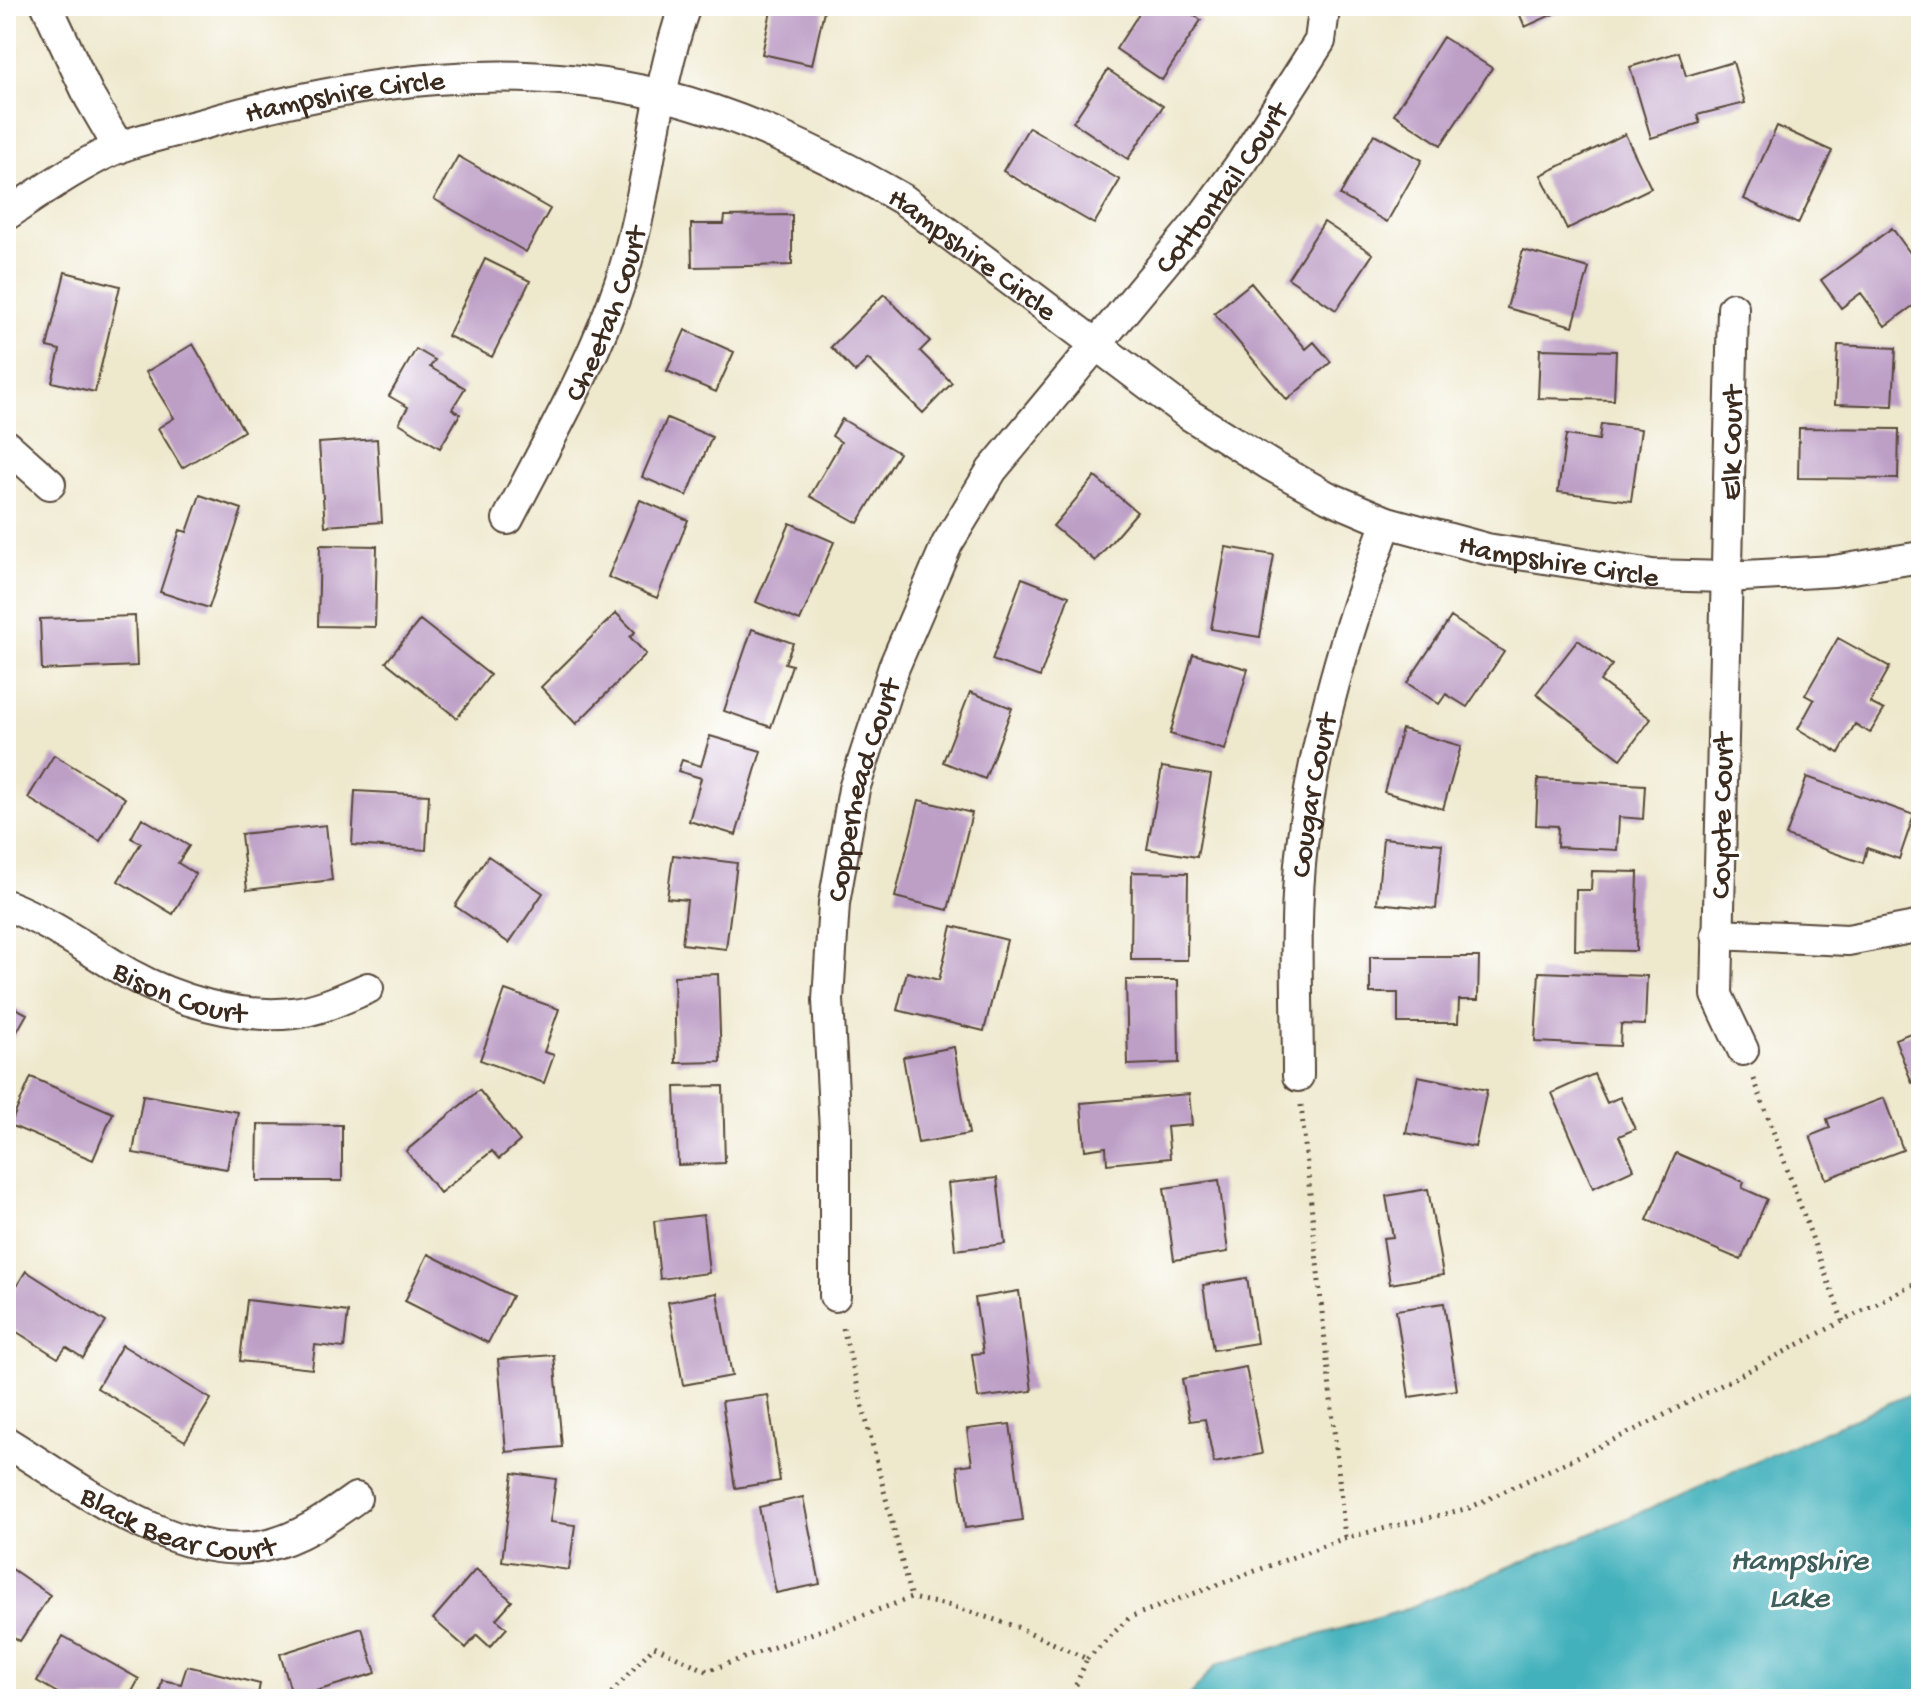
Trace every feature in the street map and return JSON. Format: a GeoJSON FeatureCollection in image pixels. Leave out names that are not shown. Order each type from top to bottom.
{"type":"FeatureCollection","features":[{"type":"Feature","properties":{"kind":"street"},"geometry":{"type":"LineString","coordinates":[[47,6],[90,98],[119,148]]}},
{"type":"Feature","properties":{"kind":"street","name":"Cheetah Court"},"geometry":{"type":"LineString","coordinates":[[508,519],[586,365],[620,281],[661,95],[685,6]]}},
{"type":"Feature","properties":{"kind":"street","name":"Cottontail Court"},"geometry":{"type":"LineString","coordinates":[[1097,345],[1153,279],[1243,161],[1320,41],[1323,18]]}},
{"type":"Feature","properties":{"kind":"street","name":"Hampshire Circle"},"geometry":{"type":"LineString","coordinates":[[6,215],[119,148],[296,98],[385,82],[511,75],[661,95],[766,130],[862,176],[968,245],[1097,345],[1238,447],[1328,497],[1387,522],[1549,561],[1652,575],[1726,577],[1834,571],[1921,557]]}},
{"type":"Feature","properties":{"kind":"street","name":"Elk Court"},"geometry":{"type":"LineString","coordinates":[[1726,577],[1733,308]]}},
{"type":"Feature","properties":{"kind":"street","name":"Copperhead Court"},"geometry":{"type":"LineString","coordinates":[[835,1296],[835,1130],[829,1069],[829,959],[842,846],[854,789],[894,667],[947,544],[992,470],[1097,345]]}},
{"type":"Feature","properties":{"kind":"street"},"geometry":{"type":"LineString","coordinates":[[6,445],[50,484]]}},
{"type":"Feature","properties":{"kind":"street","name":"Cougar Court"},"geometry":{"type":"LineString","coordinates":[[1298,1076],[1298,890],[1307,806],[1316,754],[1337,675],[1387,522]]}},
{"type":"Feature","properties":{"kind":"street","name":"Coyote Court"},"geometry":{"type":"LineString","coordinates":[[1726,577],[1717,995],[1743,1050]]}},
{"type":"Feature","properties":{"kind":"street","name":"Bison Court"},"geometry":{"type":"LineString","coordinates":[[6,905],[59,930],[131,976],[213,1006],[255,1013],[295,1013],[324,1007],[368,988]]}},
{"type":"Feature","properties":{"kind":"street"},"geometry":{"type":"LineString","coordinates":[[1717,934],[1848,940],[1921,926]]}},
{"type":"Feature","properties":{"kind":"street","name":"Black Bear Court"},"geometry":{"type":"LineString","coordinates":[[6,1442],[115,1509],[188,1541],[213,1546],[240,1549],[291,1538],[320,1523],[356,1498]]}},
{"type":"Feature","properties":{"kind":"path"},"geometry":{"type":"LineString","coordinates":[[1743,1050],[1843,1322]]}},
{"type":"Feature","properties":{"kind":"path"},"geometry":{"type":"LineString","coordinates":[[1298,1076],[1345,1538]]}},
{"type":"Feature","properties":{"kind":"path"},"geometry":{"type":"LineString","coordinates":[[1070,1699],[1087,1659],[1130,1617],[1345,1538],[1469,1508],[1649,1423],[1921,1280]]}},
{"type":"Feature","properties":{"kind":"path"},"geometry":{"type":"LineString","coordinates":[[835,1296],[911,1598]]}},
{"type":"Feature","properties":{"kind":"path"},"geometry":{"type":"LineString","coordinates":[[606,1699],[654,1646],[707,1671],[911,1598],[952,1606],[1020,1628],[1087,1659]]}},
{"type":"Feature","properties":{"kind":"water","name":"Hampshire Lake"},"geometry":{"type":"Polygon","coordinates":[[[1921,1389],[1921,1699],[1187,1699],[1216,1665],[1401,1611],[1600,1530],[1921,1389]]]}},
{"type":"Feature","properties":{"kind":"building"},"geometry":{"type":"Polygon","coordinates":[[[772,6],[825,6],[812,65],[762,54],[772,6]]]}},
{"type":"Feature","properties":{"kind":"building"},"geometry":{"type":"Polygon","coordinates":[[[1144,6],[1180,6],[1201,20],[1162,80],[1116,49],[1144,6]]]}},
{"type":"Feature","properties":{"kind":"building"},"geometry":{"type":"Polygon","coordinates":[[[1516,6],[1571,6],[1525,27],[1516,6]]]}},
{"type":"Feature","properties":{"kind":"building"},"geometry":{"type":"Polygon","coordinates":[[[1443,37],[1492,68],[1441,145],[1394,114],[1443,37]]]}},
{"type":"Feature","properties":{"kind":"building"},"geometry":{"type":"Polygon","coordinates":[[[1679,52],[1686,76],[1733,62],[1745,103],[1697,115],[1700,123],[1651,138],[1630,67],[1679,52]]]}},
{"type":"Feature","properties":{"kind":"building"},"geometry":{"type":"Polygon","coordinates":[[[1108,70],[1163,106],[1128,159],[1073,122],[1108,70]]]}},
{"type":"Feature","properties":{"kind":"building"},"geometry":{"type":"Polygon","coordinates":[[[1777,126],[1832,151],[1798,224],[1744,199],[1777,126]]]}},
{"type":"Feature","properties":{"kind":"building"},"geometry":{"type":"Polygon","coordinates":[[[1029,127],[1120,180],[1094,224],[1003,171],[1029,127]]]}},
{"type":"Feature","properties":{"kind":"building"},"geometry":{"type":"Polygon","coordinates":[[[1374,134],[1422,160],[1387,222],[1340,195],[1374,134]]]}},
{"type":"Feature","properties":{"kind":"building"},"geometry":{"type":"Polygon","coordinates":[[[1625,134],[1651,188],[1567,229],[1541,175],[1625,134]]]}},
{"type":"Feature","properties":{"kind":"building"},"geometry":{"type":"Polygon","coordinates":[[[458,156],[550,209],[526,252],[434,199],[458,156]]]}},
{"type":"Feature","properties":{"kind":"building"},"geometry":{"type":"Polygon","coordinates":[[[792,215],[792,265],[692,267],[691,224],[724,224],[725,216],[792,215]]]}},
{"type":"Feature","properties":{"kind":"building"},"geometry":{"type":"Polygon","coordinates":[[[1324,222],[1373,254],[1336,310],[1288,278],[1324,222]]]}},
{"type":"Feature","properties":{"kind":"building"},"geometry":{"type":"Polygon","coordinates":[[[1892,228],[1921,268],[1921,300],[1885,326],[1861,293],[1841,308],[1821,280],[1892,228]]]}},
{"type":"Feature","properties":{"kind":"building"},"geometry":{"type":"Polygon","coordinates":[[[1523,250],[1589,268],[1573,326],[1507,308],[1523,250]]]}},
{"type":"Feature","properties":{"kind":"building"},"geometry":{"type":"Polygon","coordinates":[[[485,259],[530,281],[492,357],[448,336],[485,259]]]}},
{"type":"Feature","properties":{"kind":"building"},"geometry":{"type":"Polygon","coordinates":[[[65,272],[120,286],[95,392],[52,382],[60,350],[47,347],[65,272]]]}},
{"type":"Feature","properties":{"kind":"building"},"geometry":{"type":"Polygon","coordinates":[[[1251,283],[1306,349],[1314,342],[1331,362],[1287,400],[1214,313],[1251,283]]]}},
{"type":"Feature","properties":{"kind":"building"},"geometry":{"type":"Polygon","coordinates":[[[884,294],[930,341],[920,351],[952,383],[923,413],[868,359],[855,372],[831,347],[884,294]]]}},
{"type":"Feature","properties":{"kind":"building"},"geometry":{"type":"Polygon","coordinates":[[[685,330],[734,352],[716,392],[667,371],[685,330]]]}},
{"type":"Feature","properties":{"kind":"building"},"geometry":{"type":"Polygon","coordinates":[[[193,344],[244,431],[182,468],[158,428],[174,418],[146,372],[193,344]]]}},
{"type":"Feature","properties":{"kind":"building"},"geometry":{"type":"Polygon","coordinates":[[[1838,345],[1896,348],[1893,406],[1835,404],[1838,345]]]}},
{"type":"Feature","properties":{"kind":"building"},"geometry":{"type":"Polygon","coordinates":[[[416,349],[435,360],[430,367],[465,388],[452,409],[460,414],[440,448],[399,423],[408,407],[389,396],[416,349]]]}},
{"type":"Feature","properties":{"kind":"building"},"geometry":{"type":"Polygon","coordinates":[[[1540,349],[1616,351],[1614,400],[1538,398],[1540,349]]]}},
{"type":"Feature","properties":{"kind":"building"},"geometry":{"type":"Polygon","coordinates":[[[667,418],[712,437],[687,496],[642,477],[667,418]]]}},
{"type":"Feature","properties":{"kind":"building"},"geometry":{"type":"Polygon","coordinates":[[[842,419],[899,453],[858,523],[810,496],[841,442],[832,436],[842,419]]]}},
{"type":"Feature","properties":{"kind":"building"},"geometry":{"type":"Polygon","coordinates":[[[1601,424],[1641,429],[1631,501],[1558,492],[1566,435],[1599,440],[1601,424]]]}},
{"type":"Feature","properties":{"kind":"building"},"geometry":{"type":"Polygon","coordinates":[[[1799,428],[1899,429],[1898,479],[1798,478],[1799,428]]]}},
{"type":"Feature","properties":{"kind":"building"},"geometry":{"type":"Polygon","coordinates":[[[377,439],[382,522],[325,526],[319,443],[377,439]]]}},
{"type":"Feature","properties":{"kind":"building"},"geometry":{"type":"Polygon","coordinates":[[[1095,477],[1137,512],[1095,561],[1053,526],[1095,477]]]}},
{"type":"Feature","properties":{"kind":"building"},"geometry":{"type":"Polygon","coordinates":[[[200,495],[242,509],[209,608],[160,592],[180,530],[187,532],[200,495]]]}},
{"type":"Feature","properties":{"kind":"building"},"geometry":{"type":"Polygon","coordinates":[[[640,500],[688,520],[657,598],[608,577],[640,500]]]}},
{"type":"Feature","properties":{"kind":"building"},"geometry":{"type":"Polygon","coordinates":[[[790,523],[834,542],[800,621],[756,602],[790,523]]]}},
{"type":"Feature","properties":{"kind":"building"},"geometry":{"type":"Polygon","coordinates":[[[320,545],[377,546],[375,627],[318,626],[320,545]]]}},
{"type":"Feature","properties":{"kind":"building"},"geometry":{"type":"Polygon","coordinates":[[[1226,547],[1274,555],[1260,637],[1211,629],[1226,547]]]}},
{"type":"Feature","properties":{"kind":"building"},"geometry":{"type":"Polygon","coordinates":[[[1022,578],[1069,596],[1040,677],[992,660],[1022,578]]]}},
{"type":"Feature","properties":{"kind":"building"},"geometry":{"type":"Polygon","coordinates":[[[616,613],[635,632],[630,637],[646,654],[576,724],[541,687],[616,613]]]}},
{"type":"Feature","properties":{"kind":"building"},"geometry":{"type":"Polygon","coordinates":[[[135,616],[137,666],[42,670],[40,619],[135,616]]]}},
{"type":"Feature","properties":{"kind":"building"},"geometry":{"type":"Polygon","coordinates":[[[1451,617],[1504,652],[1467,707],[1446,694],[1439,704],[1407,683],[1451,617]]]}},
{"type":"Feature","properties":{"kind":"building"},"geometry":{"type":"Polygon","coordinates":[[[420,620],[490,675],[457,718],[386,662],[420,620]]]}},
{"type":"Feature","properties":{"kind":"building"},"geometry":{"type":"Polygon","coordinates":[[[752,629],[793,643],[785,663],[792,665],[771,727],[724,711],[752,629]]]}},
{"type":"Feature","properties":{"kind":"building"},"geometry":{"type":"Polygon","coordinates":[[[1838,638],[1890,667],[1870,703],[1884,710],[1870,733],[1855,724],[1839,753],[1798,729],[1814,700],[1805,695],[1838,638]]]}},
{"type":"Feature","properties":{"kind":"building"},"geometry":{"type":"Polygon","coordinates":[[[1578,640],[1612,665],[1600,681],[1651,719],[1621,759],[1536,694],[1578,640]]]}},
{"type":"Feature","properties":{"kind":"building"},"geometry":{"type":"Polygon","coordinates":[[[1193,654],[1248,669],[1225,750],[1170,734],[1193,654]]]}},
{"type":"Feature","properties":{"kind":"building"},"geometry":{"type":"Polygon","coordinates":[[[970,692],[1012,708],[985,779],[943,762],[970,692]]]}},
{"type":"Feature","properties":{"kind":"building"},"geometry":{"type":"Polygon","coordinates":[[[1402,729],[1461,746],[1443,809],[1384,792],[1402,729]]]}},
{"type":"Feature","properties":{"kind":"building"},"geometry":{"type":"Polygon","coordinates":[[[710,736],[761,751],[736,835],[689,821],[701,778],[678,771],[682,760],[701,766],[710,736]]]}},
{"type":"Feature","properties":{"kind":"building"},"geometry":{"type":"Polygon","coordinates":[[[54,755],[125,798],[100,841],[28,798],[54,755]]]}},
{"type":"Feature","properties":{"kind":"building"},"geometry":{"type":"Polygon","coordinates":[[[1162,767],[1211,775],[1197,857],[1147,849],[1162,767]]]}},
{"type":"Feature","properties":{"kind":"building"},"geometry":{"type":"Polygon","coordinates":[[[1807,777],[1914,815],[1899,859],[1867,848],[1863,863],[1786,836],[1807,777]]]}},
{"type":"Feature","properties":{"kind":"building"},"geometry":{"type":"Polygon","coordinates":[[[1538,779],[1645,785],[1643,819],[1619,817],[1617,850],[1557,847],[1558,826],[1536,825],[1538,779]]]}},
{"type":"Feature","properties":{"kind":"building"},"geometry":{"type":"Polygon","coordinates":[[[355,791],[429,795],[426,850],[352,845],[355,791]]]}},
{"type":"Feature","properties":{"kind":"building"},"geometry":{"type":"Polygon","coordinates":[[[919,800],[972,813],[948,910],[895,897],[919,800]]]}},
{"type":"Feature","properties":{"kind":"building"},"geometry":{"type":"Polygon","coordinates":[[[142,818],[189,846],[178,863],[196,874],[173,914],[118,881],[141,843],[131,838],[142,818]]]}},
{"type":"Feature","properties":{"kind":"building"},"geometry":{"type":"Polygon","coordinates":[[[326,825],[332,880],[247,890],[241,834],[326,825]]]}},
{"type":"Feature","properties":{"kind":"building"},"geometry":{"type":"Polygon","coordinates":[[[1383,838],[1442,844],[1436,909],[1377,903],[1383,838]]]}},
{"type":"Feature","properties":{"kind":"building"},"geometry":{"type":"Polygon","coordinates":[[[673,855],[737,863],[726,949],[682,944],[687,900],[667,898],[673,855]]]}},
{"type":"Feature","properties":{"kind":"building"},"geometry":{"type":"Polygon","coordinates":[[[488,856],[543,893],[509,943],[455,906],[488,856]]]}},
{"type":"Feature","properties":{"kind":"building"},"geometry":{"type":"Polygon","coordinates":[[[1592,871],[1638,872],[1636,951],[1575,950],[1576,890],[1591,890],[1592,871]]]}},
{"type":"Feature","properties":{"kind":"building"},"geometry":{"type":"Polygon","coordinates":[[[1132,872],[1188,873],[1187,960],[1131,960],[1132,872]]]}},
{"type":"Feature","properties":{"kind":"building"},"geometry":{"type":"Polygon","coordinates":[[[952,926],[1007,940],[984,1031],[897,1010],[907,972],[939,980],[952,926]]]}},
{"type":"Feature","properties":{"kind":"building"},"geometry":{"type":"Polygon","coordinates":[[[1370,957],[1479,957],[1478,1000],[1459,1000],[1458,1023],[1398,1023],[1398,993],[1370,993],[1370,957]]]}},
{"type":"Feature","properties":{"kind":"building"},"geometry":{"type":"Polygon","coordinates":[[[1539,972],[1647,976],[1645,1025],[1621,1024],[1620,1046],[1535,1042],[1539,972]]]}},
{"type":"Feature","properties":{"kind":"building"},"geometry":{"type":"Polygon","coordinates":[[[718,974],[721,1062],[676,1063],[674,976],[718,974]]]}},
{"type":"Feature","properties":{"kind":"building"},"geometry":{"type":"Polygon","coordinates":[[[1126,980],[1178,980],[1179,1063],[1128,1065],[1126,980]]]}},
{"type":"Feature","properties":{"kind":"building"},"geometry":{"type":"Polygon","coordinates":[[[505,990],[559,1009],[544,1052],[554,1055],[544,1083],[480,1060],[505,990]]]}},
{"type":"Feature","properties":{"kind":"building"},"geometry":{"type":"Polygon","coordinates":[[[6,1003],[27,1014],[6,1051],[6,1003]]]}},
{"type":"Feature","properties":{"kind":"building"},"geometry":{"type":"Polygon","coordinates":[[[1921,1029],[1921,1079],[1912,1083],[1895,1039],[1921,1029]]]}},
{"type":"Feature","properties":{"kind":"building"},"geometry":{"type":"Polygon","coordinates":[[[954,1047],[969,1134],[918,1143],[903,1057],[954,1047]]]}},
{"type":"Feature","properties":{"kind":"building"},"geometry":{"type":"Polygon","coordinates":[[[1594,1074],[1607,1103],[1620,1097],[1635,1129],[1619,1136],[1634,1169],[1593,1188],[1552,1093],[1594,1074]]]}},
{"type":"Feature","properties":{"kind":"building"},"geometry":{"type":"Polygon","coordinates":[[[1418,1076],[1487,1090],[1475,1147],[1406,1133],[1418,1076]]]}},
{"type":"Feature","properties":{"kind":"building"},"geometry":{"type":"Polygon","coordinates":[[[31,1077],[113,1113],[93,1160],[10,1125],[31,1077]]]}},
{"type":"Feature","properties":{"kind":"building"},"geometry":{"type":"Polygon","coordinates":[[[723,1086],[725,1163],[678,1165],[675,1087],[723,1086]]]}},
{"type":"Feature","properties":{"kind":"building"},"geometry":{"type":"Polygon","coordinates":[[[479,1090],[520,1141],[499,1159],[492,1151],[440,1193],[406,1151],[479,1090]]]}},
{"type":"Feature","properties":{"kind":"building"},"geometry":{"type":"Polygon","coordinates":[[[1189,1094],[1192,1125],[1167,1127],[1170,1158],[1107,1164],[1106,1147],[1085,1150],[1081,1103],[1189,1094]]]}},
{"type":"Feature","properties":{"kind":"building"},"geometry":{"type":"Polygon","coordinates":[[[143,1095],[238,1112],[227,1169],[133,1153],[143,1095]]]}},
{"type":"Feature","properties":{"kind":"building"},"geometry":{"type":"Polygon","coordinates":[[[1884,1098],[1903,1150],[1826,1179],[1810,1136],[1830,1128],[1827,1119],[1884,1098]]]}},
{"type":"Feature","properties":{"kind":"building"},"geometry":{"type":"Polygon","coordinates":[[[258,1124],[342,1125],[342,1181],[257,1181],[258,1124]]]}},
{"type":"Feature","properties":{"kind":"building"},"geometry":{"type":"Polygon","coordinates":[[[1676,1153],[1744,1182],[1742,1188],[1767,1199],[1741,1260],[1647,1220],[1676,1153]]]}},
{"type":"Feature","properties":{"kind":"building"},"geometry":{"type":"Polygon","coordinates":[[[997,1178],[1005,1244],[955,1250],[948,1183],[997,1178]]]}},
{"type":"Feature","properties":{"kind":"building"},"geometry":{"type":"Polygon","coordinates":[[[1219,1180],[1228,1252],[1174,1260],[1164,1188],[1219,1180]]]}},
{"type":"Feature","properties":{"kind":"building"},"geometry":{"type":"Polygon","coordinates":[[[1428,1189],[1443,1275],[1390,1284],[1383,1238],[1393,1237],[1386,1196],[1428,1189]]]}},
{"type":"Feature","properties":{"kind":"building"},"geometry":{"type":"Polygon","coordinates":[[[703,1215],[709,1273],[660,1279],[654,1221],[703,1215]]]}},
{"type":"Feature","properties":{"kind":"building"},"geometry":{"type":"Polygon","coordinates":[[[428,1254],[512,1296],[488,1343],[405,1301],[428,1254]]]}},
{"type":"Feature","properties":{"kind":"building"},"geometry":{"type":"Polygon","coordinates":[[[26,1271],[106,1322],[83,1358],[66,1347],[58,1358],[6,1325],[6,1303],[26,1271]]]}},
{"type":"Feature","properties":{"kind":"building"},"geometry":{"type":"Polygon","coordinates":[[[1247,1278],[1257,1343],[1213,1350],[1203,1285],[1247,1278]]]}},
{"type":"Feature","properties":{"kind":"building"},"geometry":{"type":"Polygon","coordinates":[[[1019,1291],[1032,1391],[978,1398],[972,1354],[983,1353],[975,1298],[1019,1291]]]}},
{"type":"Feature","properties":{"kind":"building"},"geometry":{"type":"Polygon","coordinates":[[[717,1293],[732,1376],[683,1385],[668,1302],[717,1293]]]}},
{"type":"Feature","properties":{"kind":"building"},"geometry":{"type":"Polygon","coordinates":[[[247,1300],[348,1312],[344,1348],[315,1345],[312,1369],[240,1361],[247,1300]]]}},
{"type":"Feature","properties":{"kind":"building"},"geometry":{"type":"Polygon","coordinates":[[[1444,1303],[1457,1390],[1409,1397],[1396,1310],[1444,1303]]]}},
{"type":"Feature","properties":{"kind":"building"},"geometry":{"type":"Polygon","coordinates":[[[122,1345],[211,1399],[185,1441],[97,1388],[122,1345]]]}},
{"type":"Feature","properties":{"kind":"building"},"geometry":{"type":"Polygon","coordinates":[[[554,1355],[562,1447],[506,1452],[498,1359],[554,1355]]]}},
{"type":"Feature","properties":{"kind":"building"},"geometry":{"type":"Polygon","coordinates":[[[1246,1367],[1262,1454],[1214,1463],[1205,1419],[1190,1421],[1182,1379],[1246,1367]]]}},
{"type":"Feature","properties":{"kind":"building"},"geometry":{"type":"Polygon","coordinates":[[[768,1395],[780,1481],[735,1488],[722,1401],[768,1395]]]}},
{"type":"Feature","properties":{"kind":"building"},"geometry":{"type":"Polygon","coordinates":[[[1010,1424],[1023,1520],[965,1528],[957,1466],[972,1464],[967,1429],[1010,1424]]]}},
{"type":"Feature","properties":{"kind":"building"},"geometry":{"type":"Polygon","coordinates":[[[513,1473],[556,1479],[550,1522],[575,1525],[569,1570],[502,1561],[513,1473]]]}},
{"type":"Feature","properties":{"kind":"building"},"geometry":{"type":"Polygon","coordinates":[[[803,1497],[820,1584],[776,1593],[759,1507],[803,1497]]]}},
{"type":"Feature","properties":{"kind":"building"},"geometry":{"type":"Polygon","coordinates":[[[12,1569],[50,1595],[20,1641],[6,1632],[6,1578],[12,1569]]]}},
{"type":"Feature","properties":{"kind":"building"},"geometry":{"type":"Polygon","coordinates":[[[476,1569],[512,1601],[496,1619],[507,1628],[490,1647],[477,1635],[466,1648],[433,1619],[476,1569]]]}},
{"type":"Feature","properties":{"kind":"building"},"geometry":{"type":"Polygon","coordinates":[[[362,1628],[376,1673],[293,1698],[280,1654],[362,1628]]]}},
{"type":"Feature","properties":{"kind":"building"},"geometry":{"type":"Polygon","coordinates":[[[63,1636],[139,1679],[128,1699],[68,1699],[37,1681],[63,1636]]]}},
{"type":"Feature","properties":{"kind":"building"},"geometry":{"type":"Polygon","coordinates":[[[187,1666],[260,1684],[257,1699],[158,1699],[162,1680],[181,1684],[187,1666]]]}}]}
